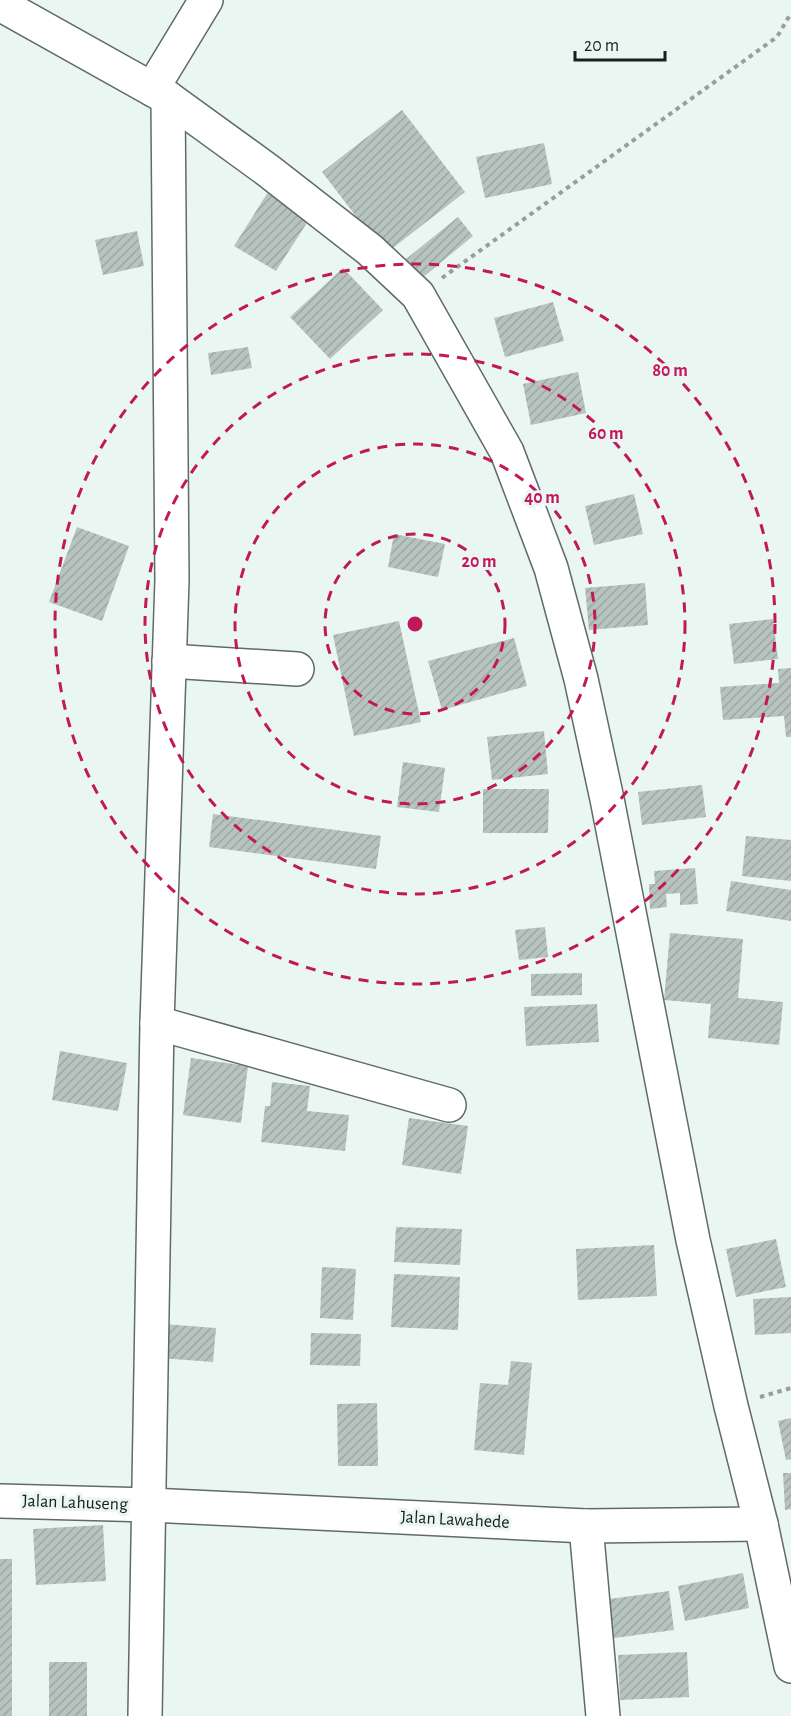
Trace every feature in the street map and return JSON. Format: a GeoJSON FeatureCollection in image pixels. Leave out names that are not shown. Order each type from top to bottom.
{"type":"FeatureCollection","features":[{"type":"Feature","properties":{"kind":"street"},"geometry":{"type":"LineString","coordinates":[[145,1716],[157,1023],[172,580],[160,94],[206,0]]}},
{"type":"Feature","properties":{"kind":"street"},"geometry":{"type":"LineString","coordinates":[[0,4],[160,94],[266,169],[370,250],[418,295],[507,452],[554,580],[581,679],[607,800],[693,1240],[761,1524],[791,1666]]}},
{"type":"Feature","properties":{"kind":"street"},"geometry":{"type":"LineString","coordinates":[[169,661],[297,669]]}},
{"type":"Feature","properties":{"kind":"street"},"geometry":{"type":"LineString","coordinates":[[157,1023],[449,1104]]}},
{"type":"Feature","properties":{"kind":"street","name":"Jalan Lahuseng"},"geometry":{"type":"LineString","coordinates":[[0,1501],[150,1505]]}},
{"type":"Feature","properties":{"kind":"street","name":"Jalan Lawahede"},"geometry":{"type":"LineString","coordinates":[[150,1505],[586,1526],[761,1524]]}},
{"type":"Feature","properties":{"kind":"street"},"geometry":{"type":"LineString","coordinates":[[586,1526],[603,1716]]}},
{"type":"Feature","properties":{"kind":"path"},"geometry":{"type":"LineString","coordinates":[[418,295],[777,37],[791,13]]}},
{"type":"Feature","properties":{"kind":"building"},"geometry":{"type":"Polygon","coordinates":[[[402,110],[465,192],[385,254],[322,172],[402,110]]]}},
{"type":"Feature","properties":{"kind":"building"},"geometry":{"type":"Polygon","coordinates":[[[544,143],[552,184],[485,198],[476,157],[544,143]]]}},
{"type":"Feature","properties":{"kind":"building"},"geometry":{"type":"Polygon","coordinates":[[[270,189],[312,215],[276,271],[234,246],[270,189]]]}},
{"type":"Feature","properties":{"kind":"building"},"geometry":{"type":"Polygon","coordinates":[[[458,217],[473,236],[422,278],[406,259],[458,217]]]}},
{"type":"Feature","properties":{"kind":"building"},"geometry":{"type":"Polygon","coordinates":[[[137,231],[144,266],[103,275],[95,240],[137,231]]]}},
{"type":"Feature","properties":{"kind":"building"},"geometry":{"type":"Polygon","coordinates":[[[343,268],[383,310],[330,359],[290,317],[343,268]]]}},
{"type":"Feature","properties":{"kind":"building"},"geometry":{"type":"Polygon","coordinates":[[[553,302],[564,341],[505,357],[494,318],[553,302]]]}},
{"type":"Feature","properties":{"kind":"building"},"geometry":{"type":"Polygon","coordinates":[[[248,347],[252,368],[211,375],[208,353],[248,347]]]}},
{"type":"Feature","properties":{"kind":"building"},"geometry":{"type":"Polygon","coordinates":[[[578,372],[586,413],[531,425],[523,384],[578,372]]]}},
{"type":"Feature","properties":{"kind":"building"},"geometry":{"type":"Polygon","coordinates":[[[634,494],[643,534],[594,545],[585,506],[634,494]]]}},
{"type":"Feature","properties":{"kind":"building"},"geometry":{"type":"Polygon","coordinates":[[[77,527],[129,546],[102,621],[49,602],[77,527]]]}},
{"type":"Feature","properties":{"kind":"building"},"geometry":{"type":"Polygon","coordinates":[[[394,534],[445,544],[438,577],[388,567],[394,534]]]}},
{"type":"Feature","properties":{"kind":"building"},"geometry":{"type":"Polygon","coordinates":[[[645,583],[648,625],[589,630],[585,588],[645,583]]]}},
{"type":"Feature","properties":{"kind":"building"},"geometry":{"type":"Polygon","coordinates":[[[773,619],[778,659],[734,664],[729,624],[773,619]]]}},
{"type":"Feature","properties":{"kind":"building"},"geometry":{"type":"Polygon","coordinates":[[[399,621],[421,722],[354,736],[333,635],[399,621]]]}},
{"type":"Feature","properties":{"kind":"building"},"geometry":{"type":"Polygon","coordinates":[[[514,638],[527,686],[442,710],[428,661],[514,638]]]}},
{"type":"Feature","properties":{"kind":"building"},"geometry":{"type":"Polygon","coordinates":[[[791,668],[791,737],[786,737],[784,716],[723,720],[720,687],[779,683],[778,669],[791,668]]]}},
{"type":"Feature","properties":{"kind":"building"},"geometry":{"type":"Polygon","coordinates":[[[544,731],[548,774],[492,780],[487,737],[544,731]]]}},
{"type":"Feature","properties":{"kind":"building"},"geometry":{"type":"Polygon","coordinates":[[[403,762],[445,768],[439,812],[397,807],[403,762]]]}},
{"type":"Feature","properties":{"kind":"building"},"geometry":{"type":"Polygon","coordinates":[[[702,785],[706,817],[642,825],[638,792],[702,785]]]}},
{"type":"Feature","properties":{"kind":"building"},"geometry":{"type":"Polygon","coordinates":[[[483,789],[549,789],[548,833],[483,833],[483,789]]]}},
{"type":"Feature","properties":{"kind":"building"},"geometry":{"type":"Polygon","coordinates":[[[213,814],[381,836],[376,869],[209,847],[213,814]]]}},
{"type":"Feature","properties":{"kind":"building"},"geometry":{"type":"Polygon","coordinates":[[[746,836],[791,840],[791,881],[742,876],[746,836]]]}},
{"type":"Feature","properties":{"kind":"building"},"geometry":{"type":"Polygon","coordinates":[[[695,868],[698,904],[680,905],[680,893],[666,894],[667,907],[650,909],[649,884],[655,884],[654,871],[695,868]]]}},
{"type":"Feature","properties":{"kind":"building"},"geometry":{"type":"Polygon","coordinates":[[[731,881],[791,890],[791,921],[726,911],[731,881]]]}},
{"type":"Feature","properties":{"kind":"building"},"geometry":{"type":"Polygon","coordinates":[[[545,927],[548,957],[519,960],[515,930],[545,927]]]}},
{"type":"Feature","properties":{"kind":"building"},"geometry":{"type":"Polygon","coordinates":[[[670,933],[743,939],[738,998],[783,1002],[779,1045],[708,1038],[711,1004],[664,1000],[670,933]]]}},
{"type":"Feature","properties":{"kind":"building"},"geometry":{"type":"Polygon","coordinates":[[[582,973],[582,995],[531,996],[531,974],[582,973]]]}},
{"type":"Feature","properties":{"kind":"building"},"geometry":{"type":"Polygon","coordinates":[[[597,1004],[599,1042],[526,1046],[524,1007],[597,1004]]]}},
{"type":"Feature","properties":{"kind":"building"},"geometry":{"type":"Polygon","coordinates":[[[60,1051],[127,1063],[118,1111],[52,1100],[60,1051]]]}},
{"type":"Feature","properties":{"kind":"building"},"geometry":{"type":"Polygon","coordinates":[[[191,1058],[248,1066],[241,1123],[183,1115],[191,1058]]]}},
{"type":"Feature","properties":{"kind":"building"},"geometry":{"type":"Polygon","coordinates":[[[272,1082],[310,1086],[307,1111],[349,1115],[345,1151],[261,1142],[265,1106],[270,1106],[272,1082]]]}},
{"type":"Feature","properties":{"kind":"building"},"geometry":{"type":"Polygon","coordinates":[[[409,1118],[468,1126],[461,1174],[402,1165],[409,1118]]]}},
{"type":"Feature","properties":{"kind":"building"},"geometry":{"type":"Polygon","coordinates":[[[396,1227],[462,1229],[460,1265],[394,1262],[396,1227]]]}},
{"type":"Feature","properties":{"kind":"building"},"geometry":{"type":"Polygon","coordinates":[[[776,1239],[786,1287],[736,1297],[726,1249],[776,1239]]]}},
{"type":"Feature","properties":{"kind":"building"},"geometry":{"type":"Polygon","coordinates":[[[654,1245],[657,1296],[578,1300],[576,1249],[654,1245]]]}},
{"type":"Feature","properties":{"kind":"building"},"geometry":{"type":"Polygon","coordinates":[[[322,1267],[356,1269],[353,1320],[320,1318],[322,1267]]]}},
{"type":"Feature","properties":{"kind":"building"},"geometry":{"type":"Polygon","coordinates":[[[394,1274],[460,1277],[458,1330],[391,1327],[394,1274]]]}},
{"type":"Feature","properties":{"kind":"building"},"geometry":{"type":"Polygon","coordinates":[[[791,1297],[791,1333],[755,1335],[753,1299],[791,1297]]]}},
{"type":"Feature","properties":{"kind":"building"},"geometry":{"type":"Polygon","coordinates":[[[163,1324],[216,1328],[213,1362],[160,1358],[163,1324]]]}},
{"type":"Feature","properties":{"kind":"building"},"geometry":{"type":"Polygon","coordinates":[[[311,1333],[361,1334],[360,1366],[310,1365],[311,1333]]]}},
{"type":"Feature","properties":{"kind":"building"},"geometry":{"type":"Polygon","coordinates":[[[511,1361],[532,1363],[524,1455],[474,1450],[480,1383],[508,1385],[511,1361]]]}},
{"type":"Feature","properties":{"kind":"building"},"geometry":{"type":"Polygon","coordinates":[[[377,1403],[378,1466],[338,1466],[337,1404],[377,1403]]]}},
{"type":"Feature","properties":{"kind":"building"},"geometry":{"type":"Polygon","coordinates":[[[791,1418],[791,1459],[786,1460],[778,1421],[791,1418]]]}},
{"type":"Feature","properties":{"kind":"building"},"geometry":{"type":"Polygon","coordinates":[[[783,1473],[791,1473],[791,1509],[785,1510],[783,1473]]]}},
{"type":"Feature","properties":{"kind":"building"},"geometry":{"type":"Polygon","coordinates":[[[103,1525],[106,1581],[36,1585],[33,1529],[103,1525]]]}},
{"type":"Feature","properties":{"kind":"building"},"geometry":{"type":"Polygon","coordinates":[[[0,1559],[12,1559],[12,1716],[0,1716],[0,1559]]]}},
{"type":"Feature","properties":{"kind":"building"},"geometry":{"type":"Polygon","coordinates":[[[743,1573],[749,1608],[685,1621],[678,1586],[743,1573]]]}},
{"type":"Feature","properties":{"kind":"building"},"geometry":{"type":"Polygon","coordinates":[[[669,1591],[674,1630],[607,1639],[602,1600],[669,1591]]]}},
{"type":"Feature","properties":{"kind":"building"},"geometry":{"type":"Polygon","coordinates":[[[687,1652],[689,1697],[620,1700],[618,1655],[687,1652]]]}},
{"type":"Feature","properties":{"kind":"building"},"geometry":{"type":"Polygon","coordinates":[[[49,1662],[87,1662],[87,1716],[49,1716],[49,1662]]]}}]}
